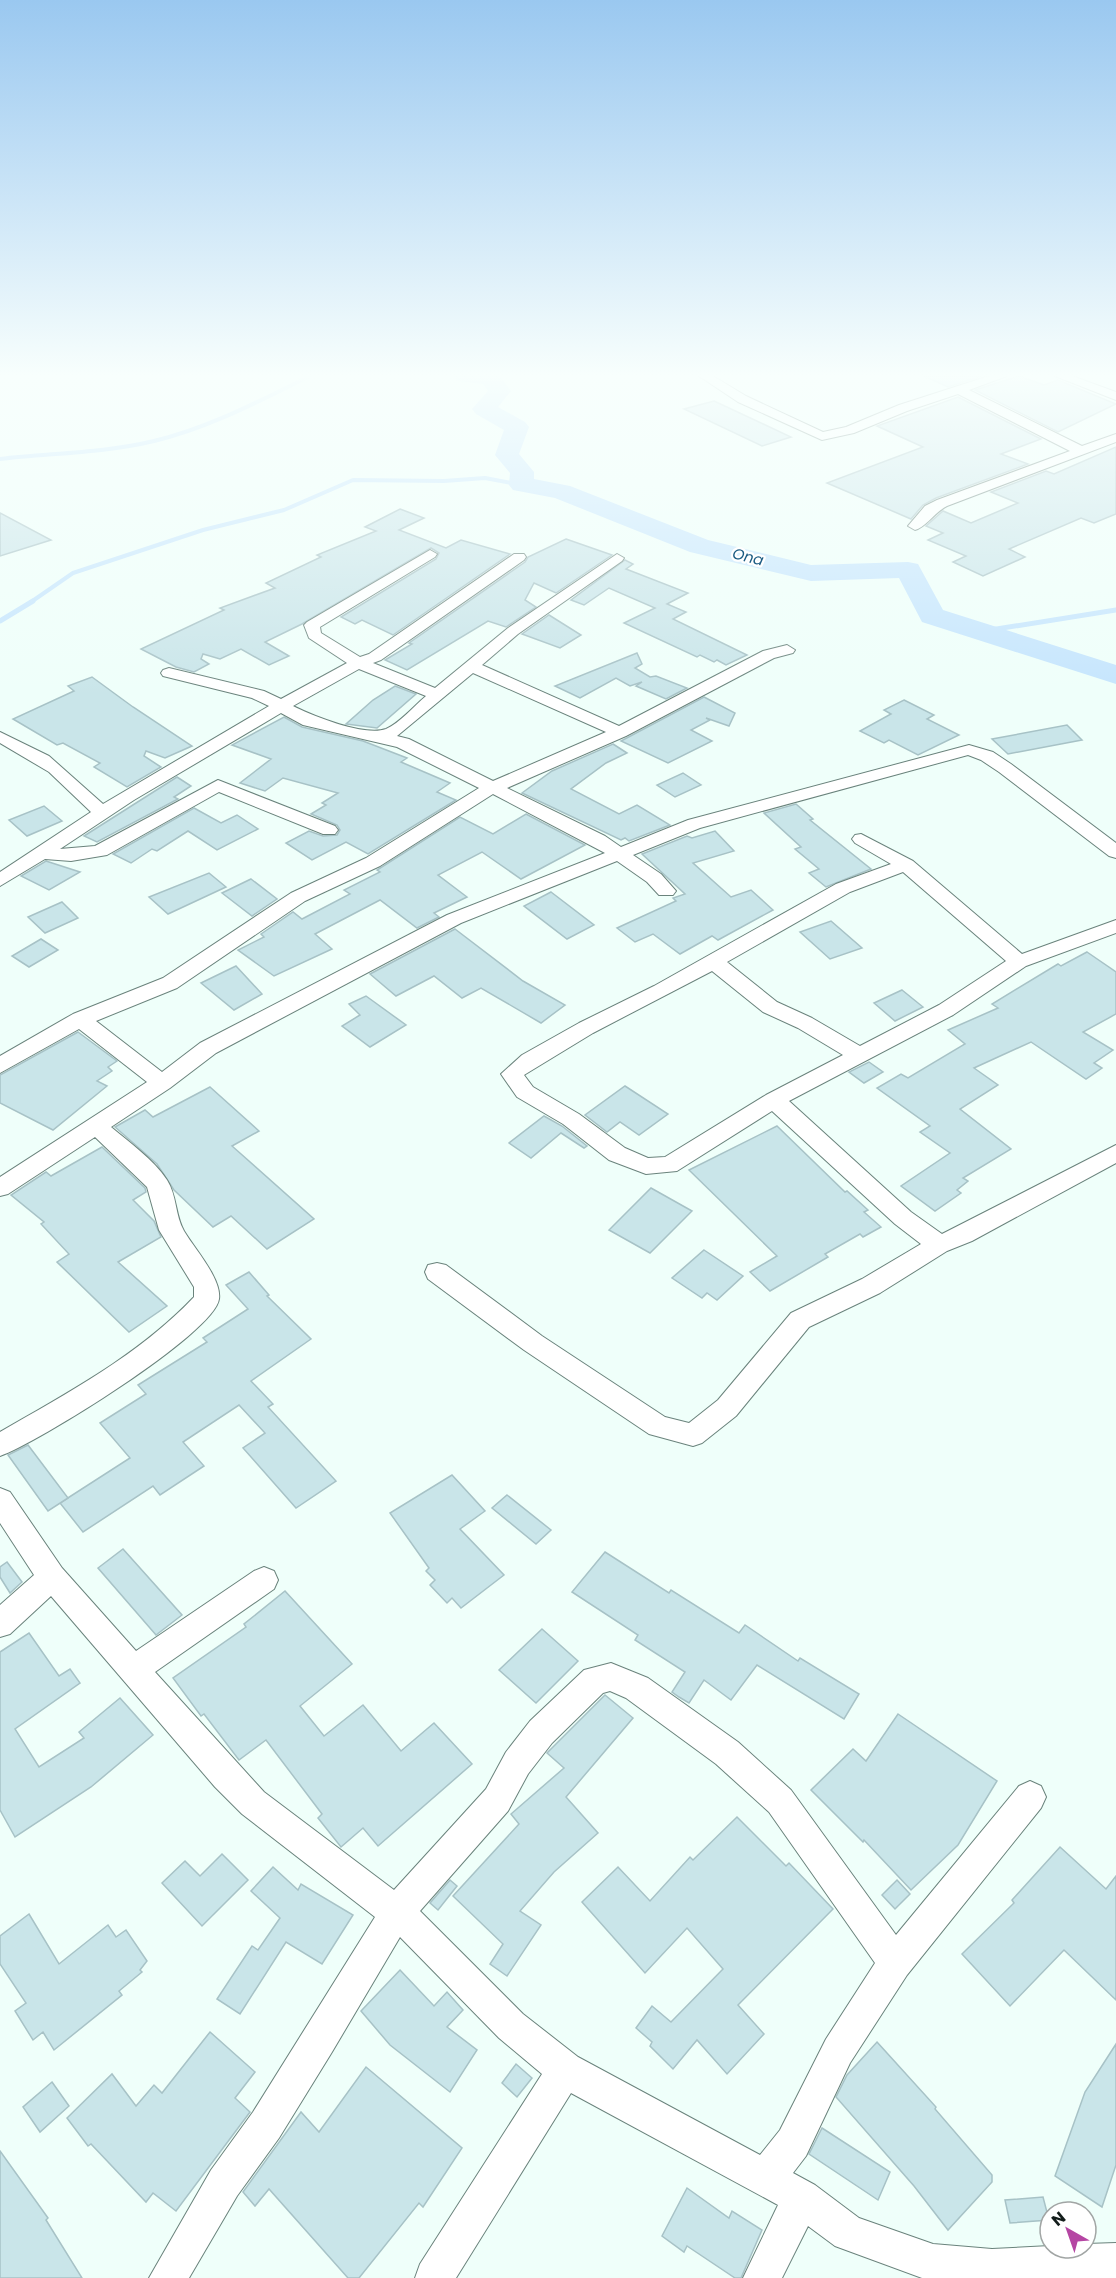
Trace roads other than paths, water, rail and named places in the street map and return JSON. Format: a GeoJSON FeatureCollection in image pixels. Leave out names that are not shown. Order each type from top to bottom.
{"type":"FeatureCollection","features":[{"type":"Feature","properties":{"kind":"street"},"geometry":{"type":"LineString","coordinates":[[915,526],[930,509],[997,482]]}},
{"type":"Feature","properties":{"kind":"street"},"geometry":{"type":"LineString","coordinates":[[430,554],[312,625],[314,635],[358,663],[437,695]]}},
{"type":"Feature","properties":{"kind":"street"},"geometry":{"type":"LineString","coordinates":[[0,880],[101,813],[281,706],[358,663],[375,657],[519,557]]}},
{"type":"Feature","properties":{"kind":"street"},"geometry":{"type":"LineString","coordinates":[[377,736],[394,732],[513,632],[616,558]]}},
{"type":"Feature","properties":{"kind":"street"},"geometry":{"type":"LineString","coordinates":[[0,1066],[80,1019],[170,984],[298,897],[374,862],[491,788],[620,732],[769,654],[787,650]]}},
{"type":"Feature","properties":{"kind":"street"},"geometry":{"type":"LineString","coordinates":[[472,667],[620,732]]}},
{"type":"Feature","properties":{"kind":"street"},"geometry":{"type":"LineString","coordinates":[[169,673],[258,694],[309,721],[403,743],[599,840],[654,878],[666,891]]}},
{"type":"Feature","properties":{"kind":"street"},"geometry":{"type":"LineString","coordinates":[[0,736],[25,747],[68,777],[101,813]]}},
{"type":"Feature","properties":{"kind":"street"},"geometry":{"type":"LineString","coordinates":[[0,1188],[162,1083],[208,1048],[394,948],[454,919],[694,824],[969,750],[987,756],[1005,768],[1116,852]]}},
{"type":"Feature","properties":{"kind":"street"},"geometry":{"type":"LineString","coordinates":[[42,853],[71,855],[99,851],[215,785],[329,830]]}},
{"type":"Feature","properties":{"kind":"street"},"geometry":{"type":"LineString","coordinates":[[861,839],[906,865],[1019,962]]}},
{"type":"Feature","properties":{"kind":"street"},"geometry":{"type":"LineString","coordinates":[[906,865],[843,888],[530,1060],[512,1074],[525,1092],[571,1119],[617,1154],[646,1166],[669,1165],[774,1100],[946,1010],[1019,962],[1116,926]]}},
{"type":"Feature","properties":{"kind":"street"},"geometry":{"type":"LineString","coordinates":[[712,961],[770,1007],[805,1023],[859,1055]]}},
{"type":"Feature","properties":{"kind":"street"},"geometry":{"type":"LineString","coordinates":[[80,1019],[162,1083]]}},
{"type":"Feature","properties":{"kind":"street"},"geometry":{"type":"LineString","coordinates":[[774,1100],[903,1218],[939,1245]]}},
{"type":"Feature","properties":{"kind":"street"},"geometry":{"type":"LineString","coordinates":[[0,1444],[111,1380],[176,1331],[207,1299],[206,1286],[171,1230],[158,1184],[95,1125]]}},
{"type":"Feature","properties":{"kind":"street"},"geometry":{"type":"LineString","coordinates":[[437,1272],[532,1343],[658,1426],[693,1435],[727,1408],[800,1320],[871,1286],[939,1245],[964,1235],[1116,1153]]}},
{"type":"Feature","properties":{"kind":"street"},"geometry":{"type":"LineString","coordinates":[[0,1500],[52,1576],[226,1776],[253,1803],[415,1928],[511,2026],[565,2070],[766,2177],[802,2198],[848,2233],[933,2263],[992,2268],[1116,2262]]}},
{"type":"Feature","properties":{"kind":"street"},"geometry":{"type":"LineString","coordinates":[[0,1624],[52,1576]]}},
{"type":"Feature","properties":{"kind":"street"},"geometry":{"type":"LineString","coordinates":[[135,1669],[264,1580]]}},
{"type":"Feature","properties":{"kind":"street"},"geometry":{"type":"LineString","coordinates":[[168,2278],[224,2184],[266,2125],[320,2040],[396,1913],[497,1800],[517,1763],[541,1732],[595,1680],[610,1677],[637,1688],[727,1753],[780,1802],[895,1963]]}},
{"type":"Feature","properties":{"kind":"street"},"geometry":{"type":"LineString","coordinates":[[766,2177],[793,2143],[838,2051],[895,1963],[1030,1797]]}},
{"type":"Feature","properties":{"kind":"street"},"geometry":{"type":"LineString","coordinates":[[434,2278],[565,2070]]}},
{"type":"Feature","properties":{"kind":"street"},"geometry":{"type":"LineString","coordinates":[[762,2278],[802,2198]]}},
{"type":"Feature","properties":{"kind":"waterway"},"geometry":{"type":"LineString","coordinates":[[31,602],[73,573],[203,530],[284,510],[348,482]]}},
{"type":"Feature","properties":{"kind":"waterway"},"geometry":{"type":"LineString","coordinates":[[508,482],[522,485]]}},
{"type":"Feature","properties":{"kind":"waterway","name":"Ona"},"geometry":{"type":"LineString","coordinates":[[522,482],[522,485],[561,491],[699,546],[811,573],[908,570],[932,616],[1116,675]]}},
{"type":"Feature","properties":{"kind":"waterway"},"geometry":{"type":"LineString","coordinates":[[0,621],[33,601]]}},
{"type":"Feature","properties":{"kind":"waterway"},"geometry":{"type":"LineString","coordinates":[[984,631],[1116,610]]}}]}
